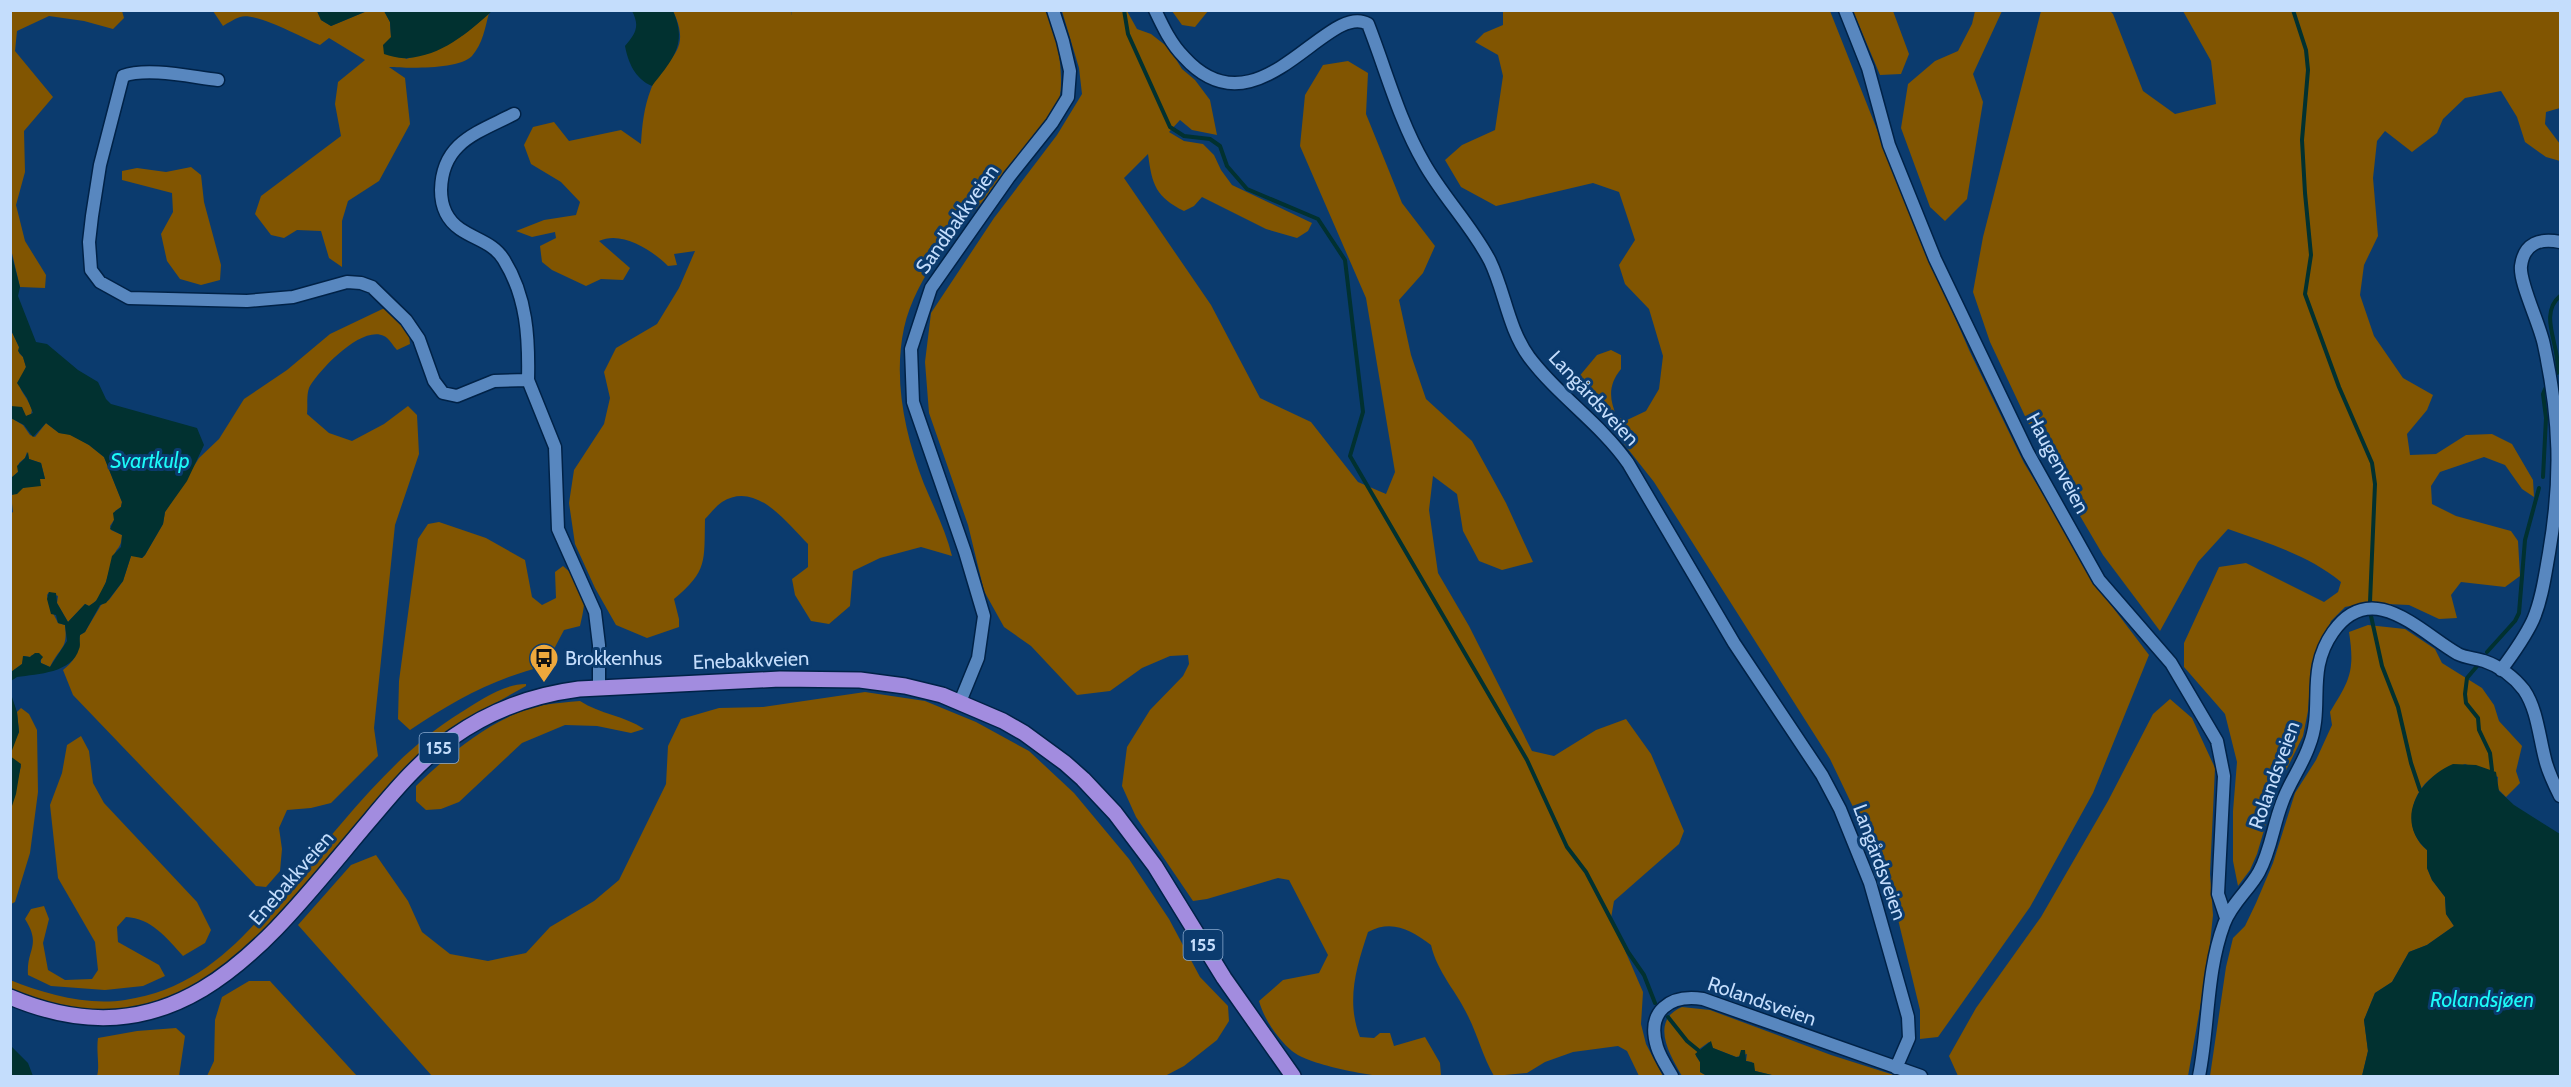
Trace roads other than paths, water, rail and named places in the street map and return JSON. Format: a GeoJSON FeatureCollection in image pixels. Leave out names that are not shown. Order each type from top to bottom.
{"type":"FeatureCollection","features":[{"type":"Feature","properties":{"kind":"main road","name":"Enebakkveien"},"geometry":{"type":"LineString","coordinates":[[10,997],[58,1012],[104,1017],[162,1009],[194,996],[226,975],[263,943],[404,781],[452,738],[489,716],[532,698],[560,692],[599,688],[834,678],[894,684],[960,702],[1003,721],[1043,746],[1083,778],[1110,807],[1155,866],[1230,988],[1293,1077]]}},
{"type":"Feature","properties":{"kind":"street","name":"Sandbakkveien"},"geometry":{"type":"LineString","coordinates":[[960,702],[978,658],[984,616],[965,552],[913,402],[911,349],[932,288],[1009,177],[1052,123],[1068,97],[1070,71],[1053,10]]}},
{"type":"Feature","properties":{"kind":"street","name":"Langårdsveien"},"geometry":{"type":"LineString","coordinates":[[1155,10],[1170,39],[1183,57],[1208,76],[1226,82],[1244,81],[1266,72],[1306,41],[1343,20],[1359,19],[1368,24],[1419,154],[1435,182],[1486,254],[1500,282],[1512,322],[1524,349],[1546,377],[1612,442],[1628,463],[1734,643],[1822,775],[1840,809],[1870,883],[1908,1017],[1909,1038],[1896,1068]]}},
{"type":"Feature","properties":{"kind":"street","name":"Haugenveien"},"geometry":{"type":"LineString","coordinates":[[1845,10],[1868,68],[1889,145],[1935,259],[2028,453],[2098,580],[2171,663],[2217,741],[2223,776],[2218,894],[2226,918]]}},
{"type":"Feature","properties":{"kind":"street"},"geometry":{"type":"LineString","coordinates":[[218,80],[147,72],[133,72],[123,76],[100,165],[89,242],[91,270],[100,282],[129,298],[247,301],[293,297],[347,282],[361,283],[372,287],[406,320],[419,339],[434,381],[443,393],[457,396],[494,381],[528,380]]}},
{"type":"Feature","properties":{"kind":"street"},"geometry":{"type":"LineString","coordinates":[[514,114],[463,141],[452,150],[441,174],[441,203],[455,225],[484,240],[504,259],[518,290],[529,336],[528,380],[555,447],[558,529],[594,612],[599,645],[599,688]]}},
{"type":"Feature","properties":{"kind":"street"},"geometry":{"type":"LineString","coordinates":[[2501,670],[2528,628],[2537,607],[2551,545],[2559,477],[2552,385],[2541,333],[2522,277],[2521,265],[2524,253],[2532,243],[2542,240],[2560,242]]}},
{"type":"Feature","properties":{"kind":"street","name":"Rolandsveien"},"geometry":{"type":"LineString","coordinates":[[2199,1077],[2214,961],[2226,918],[2258,873],[2268,851],[2282,803],[2309,746],[2314,728],[2317,668],[2325,646],[2341,622],[2366,610],[2394,614],[2413,621],[2460,655],[2484,661],[2501,670],[2519,684],[2530,700],[2546,762],[2560,796]]}},
{"type":"Feature","properties":{"kind":"street","name":"Rolandsveien"},"geometry":{"type":"LineString","coordinates":[[1672,1077],[1658,1050],[1655,1038],[1656,1022],[1668,1002],[1686,997],[1703,999],[1921,1077]]}},
{"type":"Feature","properties":{"kind":"water"},"geometry":{"type":"Polygon","coordinates":[[[317,11],[367,11],[331,26],[321,20],[317,11]]]}},
{"type":"Feature","properties":{"kind":"water"},"geometry":{"type":"Polygon","coordinates":[[[384,11],[492,11],[464,35],[443,48],[431,53],[404,58],[384,54],[383,45],[391,37],[390,22],[384,11]]]}},
{"type":"Feature","properties":{"kind":"water"},"geometry":{"type":"Polygon","coordinates":[[[632,11],[673,11],[677,23],[679,33],[676,51],[652,86],[637,74],[626,52],[625,46],[634,33],[636,25],[632,11]]]}},
{"type":"Feature","properties":{"kind":"water","name":"Svartkulp"},"geometry":{"type":"Polygon","coordinates":[[[10,249],[20,287],[18,296],[36,342],[47,344],[78,370],[98,382],[111,404],[197,428],[204,445],[187,481],[165,512],[163,524],[145,555],[142,558],[131,556],[123,581],[106,603],[100,605],[85,632],[80,635],[80,647],[75,657],[62,668],[17,677],[11,681],[11,672],[22,664],[23,656],[30,657],[39,653],[43,657],[41,663],[50,667],[67,641],[65,625],[58,623],[56,615],[51,614],[47,599],[49,592],[56,593],[57,603],[68,622],[85,604],[89,606],[96,601],[106,582],[112,556],[121,547],[122,535],[110,529],[114,520],[113,513],[121,507],[122,502],[104,457],[89,445],[70,435],[59,433],[46,423],[33,437],[24,425],[11,418],[11,406],[22,407],[26,416],[33,413],[17,383],[26,367],[11,330],[10,249]]]}},
{"type":"Feature","properties":{"kind":"water"},"geometry":{"type":"Polygon","coordinates":[[[28,452],[29,459],[41,463],[45,479],[40,479],[41,486],[23,488],[17,494],[11,495],[11,478],[18,472],[17,466],[28,452]]]}},
{"type":"Feature","properties":{"kind":"water"},"geometry":{"type":"Polygon","coordinates":[[[11,694],[17,712],[19,732],[11,753],[11,694]]]}},
{"type":"Feature","properties":{"kind":"water"},"geometry":{"type":"Polygon","coordinates":[[[10,756],[21,764],[11,809],[10,756]]]}},
{"type":"Feature","properties":{"kind":"water","name":"Rolandsjøen"},"geometry":{"type":"Polygon","coordinates":[[[2453,764],[2476,765],[2496,772],[2499,791],[2514,805],[2560,834],[2560,1076],[2362,1076],[2368,1051],[2364,1020],[2375,993],[2392,982],[2409,952],[2427,945],[2454,926],[2446,914],[2445,897],[2432,880],[2427,868],[2427,850],[2417,839],[2412,826],[2411,814],[2414,802],[2421,790],[2440,771],[2453,764]]]}},
{"type":"Feature","properties":{"kind":"water"},"geometry":{"type":"Polygon","coordinates":[[[1711,1041],[1713,1048],[1736,1057],[1739,1057],[1741,1050],[1745,1050],[1746,1061],[1754,1063],[1755,1071],[1776,1076],[1707,1076],[1700,1072],[1700,1062],[1695,1054],[1711,1041]]]}},
{"type":"Feature","properties":{"kind":"water"},"geometry":{"type":"Polygon","coordinates":[[[11,1046],[28,1063],[33,1076],[11,1076],[11,1046]]]}},
{"type":"Feature","properties":{"kind":"waterway"},"geometry":{"type":"LineString","coordinates":[[1124,10],[1128,34],[1170,127],[1184,136],[1210,139],[1220,146],[1227,166],[1247,189],[1318,219],[1345,260],[1363,412],[1350,456],[1527,760],[1567,847],[1586,872],[1628,952],[1644,975],[1655,1003]]}},
{"type":"Feature","properties":{"kind":"waterway"},"geometry":{"type":"LineString","coordinates":[[2293,10],[2306,50],[2308,70],[2302,140],[2311,255],[2305,294],[2339,387],[2372,463],[2375,484],[2370,602]]}},
{"type":"Feature","properties":{"kind":"waterway"},"geometry":{"type":"LineString","coordinates":[[2557,373],[2558,364],[2550,322],[2553,304],[2560,296]]}},
{"type":"Feature","properties":{"kind":"waterway"},"geometry":{"type":"LineString","coordinates":[[2543,477],[2546,418],[2543,394],[2546,387]]}},
{"type":"Feature","properties":{"kind":"waterway"},"geometry":{"type":"LineString","coordinates":[[2487,652],[2515,621],[2519,613],[2525,540],[2539,488]]}},
{"type":"Feature","properties":{"kind":"waterway"},"geometry":{"type":"LineString","coordinates":[[2371,616],[2382,666],[2398,707],[2420,790]]}},
{"type":"Feature","properties":{"kind":"waterway"},"geometry":{"type":"LineString","coordinates":[[2478,665],[2467,678],[2466,703],[2478,718],[2479,730],[2490,753],[2492,770]]}},
{"type":"Feature","properties":{"kind":"waterway"},"geometry":{"type":"LineString","coordinates":[[1668,1017],[1687,1041],[1698,1050]]}},
{"type":"Feature","properties":{"kind":"place","name":"Brokkenhus"},"geometry":{"type":"Point","coordinates":[544,684]}}]}
